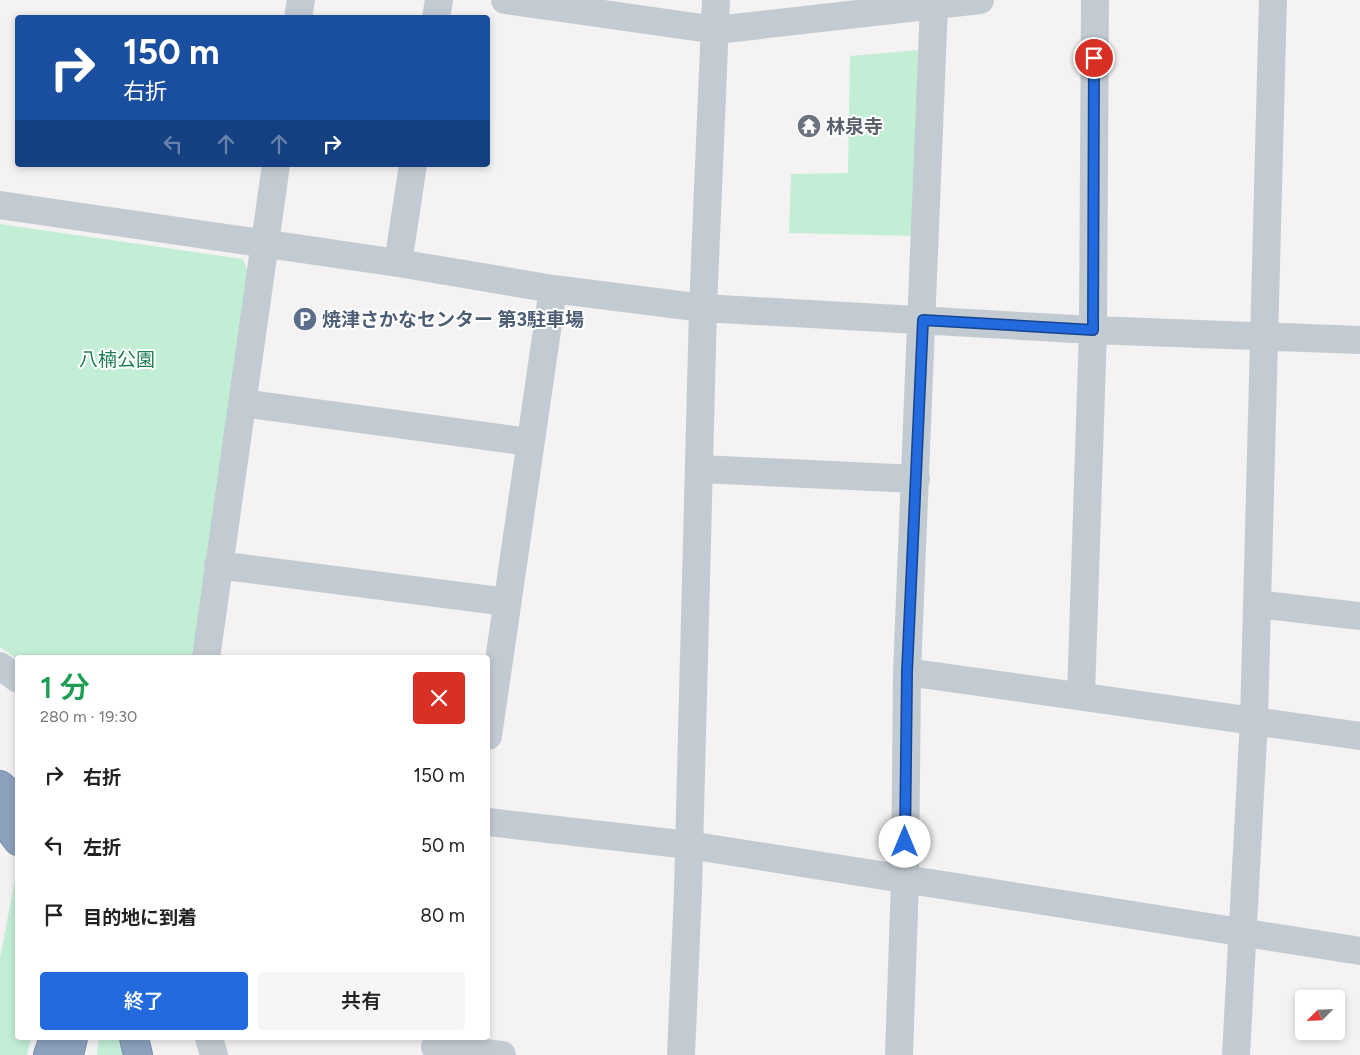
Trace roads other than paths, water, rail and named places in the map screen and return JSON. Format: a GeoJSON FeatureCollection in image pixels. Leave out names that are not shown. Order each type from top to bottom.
{"type":"FeatureCollection","features":[{"type":"Feature","properties":{"kind":"highway"},"geometry":{"type":"LineString","coordinates":[[9,800],[15,827]]}},
{"type":"Feature","properties":{"kind":"highway"},"geometry":{"type":"LineString","coordinates":[[48,1055],[53,1040]]}},
{"type":"Feature","properties":{"kind":"highway"},"geometry":{"type":"LineString","coordinates":[[69,1055],[73,1040]]}},
{"type":"Feature","properties":{"kind":"highway"},"geometry":{"type":"LineString","coordinates":[[134,1040],[138,1055]]}},
{"type":"Feature","properties":{"kind":"street"},"geometry":{"type":"LineString","coordinates":[[298,15],[301,0]]}},
{"type":"Feature","properties":{"kind":"street"},"geometry":{"type":"LineString","coordinates":[[436,15],[439,0]]}},
{"type":"Feature","properties":{"kind":"street"},"geometry":{"type":"LineString","coordinates":[[505,0],[716,30],[980,0]]}},
{"type":"Feature","properties":{"kind":"street"},"geometry":{"type":"LineString","coordinates":[[681,1055],[689,845],[703,308],[716,0]]}},
{"type":"Feature","properties":{"kind":"street"},"geometry":{"type":"LineString","coordinates":[[1081,696],[1093,330],[1095,0]]}},
{"type":"Feature","properties":{"kind":"street"},"geometry":{"type":"LineString","coordinates":[[1236,1055],[1254,720],[1273,0]]}},
{"type":"Feature","properties":{"kind":"street"},"geometry":{"type":"LineString","coordinates":[[899,1055],[905,880],[907,672],[923,320],[934,5]]}},
{"type":"Feature","properties":{"kind":"street"},"geometry":{"type":"LineString","coordinates":[[206,655],[276,167]]}},
{"type":"Feature","properties":{"kind":"street"},"geometry":{"type":"LineString","coordinates":[[398,263],[413,167]]}},
{"type":"Feature","properties":{"kind":"street"},"geometry":{"type":"LineString","coordinates":[[0,206],[398,263],[552,289],[703,308],[1093,330],[1360,340]]}},
{"type":"Feature","properties":{"kind":"street"},"geometry":{"type":"LineString","coordinates":[[490,722],[552,289]]}},
{"type":"Feature","properties":{"kind":"street"},"geometry":{"type":"LineString","coordinates":[[242,403],[530,442]]}},
{"type":"Feature","properties":{"kind":"street"},"geometry":{"type":"LineString","coordinates":[[700,469],[916,479]]}},
{"type":"Feature","properties":{"kind":"street"},"geometry":{"type":"LineString","coordinates":[[218,565],[507,602]]}},
{"type":"Feature","properties":{"kind":"street"},"geometry":{"type":"LineString","coordinates":[[1257,604],[1360,616]]}},
{"type":"Feature","properties":{"kind":"street"},"geometry":{"type":"LineString","coordinates":[[0,666],[15,677]]}},
{"type":"Feature","properties":{"kind":"street"},"geometry":{"type":"LineString","coordinates":[[907,672],[1360,736]]}},
{"type":"Feature","properties":{"kind":"street"},"geometry":{"type":"LineString","coordinates":[[490,822],[689,845],[1241,934],[1360,951]]}},
{"type":"Feature","properties":{"kind":"street"},"geometry":{"type":"LineString","coordinates":[[210,1040],[214,1055]]}},
{"type":"Feature","properties":{"kind":"street"},"geometry":{"type":"LineString","coordinates":[[435,1046],[502,1055]]}},
{"type":"Feature","properties":{"kind":"place","name":"林泉寺"},"geometry":{"type":"Point","coordinates":[809,126]}},
{"type":"Feature","properties":{"kind":"place","name":"焼津さかなセンター 第3駐車場"},"geometry":{"type":"Point","coordinates":[305,319]}},
{"type":"Feature","properties":{"kind":"park label","name":"八楠公園"},"geometry":{"type":"Point","coordinates":[117,359]}}]}
